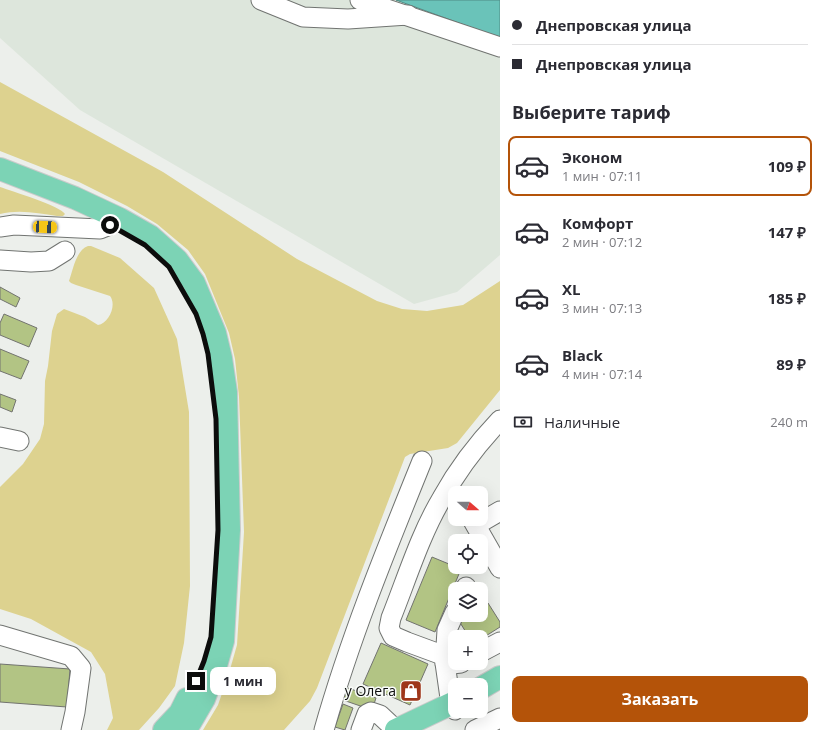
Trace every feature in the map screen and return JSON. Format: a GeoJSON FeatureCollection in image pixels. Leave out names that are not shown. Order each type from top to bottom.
{"type":"FeatureCollection","features":[{"type":"Feature","properties":{"kind":"main road"},"geometry":{"type":"LineString","coordinates":[[0,169],[75,198],[120,219],[150,236],[177,260],[194,284],[215,333],[221,358],[226,392],[229,530],[223,641],[204,699],[190,723],[184,730]]}},
{"type":"Feature","properties":{"kind":"main road"},"geometry":{"type":"LineString","coordinates":[[0,178],[22,185],[72,206],[145,245],[169,267],[196,314],[203,334],[211,374],[216,419],[218,530],[211,637],[204,661],[180,713],[164,730]]}},
{"type":"Feature","properties":{"kind":"main road"},"geometry":{"type":"LineString","coordinates":[[488,684],[500,677]]}},
{"type":"Feature","properties":{"kind":"main road"},"geometry":{"type":"LineString","coordinates":[[488,694],[500,688]]}},
{"type":"Feature","properties":{"kind":"main road"},"geometry":{"type":"LineString","coordinates":[[396,730],[448,714]]}},
{"type":"Feature","properties":{"kind":"main road"},"geometry":{"type":"LineString","coordinates":[[416,730],[448,715]]}},
{"type":"Feature","properties":{"kind":"lane"},"geometry":{"type":"LineString","coordinates":[[260,0],[303,17],[348,19],[408,15]]}},
{"type":"Feature","properties":{"kind":"lane"},"geometry":{"type":"LineString","coordinates":[[360,0],[500,47]]}},
{"type":"Feature","properties":{"kind":"lane"},"geometry":{"type":"LineString","coordinates":[[0,227],[14,225],[100,229],[110,225]]}},
{"type":"Feature","properties":{"kind":"lane"},"geometry":{"type":"LineString","coordinates":[[0,260],[31,262],[49,261],[65,251]]}},
{"type":"Feature","properties":{"kind":"lane"},"geometry":{"type":"LineString","coordinates":[[455,486],[476,447],[500,420]]}},
{"type":"Feature","properties":{"kind":"lane"},"geometry":{"type":"LineString","coordinates":[[0,437],[19,441]]}},
{"type":"Feature","properties":{"kind":"lane"},"geometry":{"type":"LineString","coordinates":[[324,730],[332,702],[372,585],[422,461]]}},
{"type":"Feature","properties":{"kind":"lane"},"geometry":{"type":"LineString","coordinates":[[448,497],[424,534],[391,618],[389,628],[393,636],[448,660]]}},
{"type":"Feature","properties":{"kind":"lane"},"geometry":{"type":"LineString","coordinates":[[488,516],[500,511]]}},
{"type":"Feature","properties":{"kind":"lane"},"geometry":{"type":"LineString","coordinates":[[476,526],[500,568]]}},
{"type":"Feature","properties":{"kind":"lane"},"geometry":{"type":"LineString","coordinates":[[448,640],[447,630],[451,622]]}},
{"type":"Feature","properties":{"kind":"lane"},"geometry":{"type":"LineString","coordinates":[[0,635],[71,656],[81,668],[71,730]]}},
{"type":"Feature","properties":{"kind":"lane"},"geometry":{"type":"LineString","coordinates":[[488,648],[500,642]]}},
{"type":"Feature","properties":{"kind":"lane"},"geometry":{"type":"LineString","coordinates":[[361,730],[367,714],[371,712],[380,715],[396,730]]}},
{"type":"Feature","properties":{"kind":"lane"},"geometry":{"type":"LineString","coordinates":[[475,730],[500,718]]}},
{"type":"Feature","properties":{"kind":"shaded area"},"geometry":{"type":"Polygon","coordinates":[[[0,0],[500,0],[500,255],[457,292],[414,304],[80,110],[0,38],[0,0]]]}},
{"type":"Feature","properties":{"kind":"shaded area"},"geometry":{"type":"Polygon","coordinates":[[[0,82],[163,172],[297,259],[377,301],[402,309],[427,311],[463,305],[500,281],[500,390],[457,443],[448,448],[410,454],[405,457],[317,688],[310,701],[284,730],[203,730],[218,705],[237,645],[244,532],[239,397],[235,359],[229,333],[205,274],[188,250],[157,224],[127,206],[79,182],[0,151],[0,82]]]}},
{"type":"Feature","properties":{"kind":"shaded area"},"geometry":{"type":"Polygon","coordinates":[[[0,187],[46,203],[65,214],[63,216],[57,216],[14,212],[0,214],[0,187]]]}},
{"type":"Feature","properties":{"kind":"shaded area"},"geometry":{"type":"Polygon","coordinates":[[[88,246],[120,258],[154,288],[177,339],[189,412],[190,586],[184,643],[175,686],[159,708],[139,730],[107,730],[113,718],[105,674],[91,652],[31,619],[0,609],[0,487],[23,464],[40,439],[44,424],[45,381],[52,331],[57,314],[64,309],[85,317],[98,325],[106,321],[112,309],[113,304],[110,296],[76,285],[69,281],[78,256],[84,248],[88,246]]]}},
{"type":"Feature","properties":{"kind":"water"},"geometry":{"type":"Polygon","coordinates":[[[396,0],[500,0],[500,38],[396,0]]]}},
{"type":"Feature","properties":{"kind":"building"},"geometry":{"type":"Polygon","coordinates":[[[0,287],[20,298],[16,307],[0,299],[0,287]]]}},
{"type":"Feature","properties":{"kind":"building"},"geometry":{"type":"Polygon","coordinates":[[[4,314],[37,328],[29,347],[0,335],[0,323],[4,314]]]}},
{"type":"Feature","properties":{"kind":"building"},"geometry":{"type":"Polygon","coordinates":[[[0,349],[29,361],[21,379],[0,371],[0,349]]]}},
{"type":"Feature","properties":{"kind":"building"},"geometry":{"type":"Polygon","coordinates":[[[0,394],[16,400],[12,412],[0,407],[0,394]]]}},
{"type":"Feature","properties":{"kind":"building"},"geometry":{"type":"Polygon","coordinates":[[[432,557],[448,564],[448,574],[459,574],[456,582],[448,582],[448,600],[435,632],[406,620],[432,557]]]}},
{"type":"Feature","properties":{"kind":"building"},"geometry":{"type":"Polygon","coordinates":[[[488,603],[500,622],[500,627],[488,635],[488,630],[465,630],[460,622],[488,622],[488,603]]]}},
{"type":"Feature","properties":{"kind":"building"},"geometry":{"type":"Polygon","coordinates":[[[381,643],[428,664],[410,705],[363,684],[381,643]]]}},
{"type":"Feature","properties":{"kind":"building"},"geometry":{"type":"Polygon","coordinates":[[[0,664],[70,669],[67,707],[0,702],[0,664]]]}},
{"type":"Feature","properties":{"kind":"building"},"geometry":{"type":"Polygon","coordinates":[[[348,688],[376,698],[372,710],[343,700],[348,688]]]}},
{"type":"Feature","properties":{"kind":"building"},"geometry":{"type":"Polygon","coordinates":[[[343,704],[353,708],[345,730],[335,727],[343,704]]]}},
{"type":"Feature","properties":{"kind":"place","name":"у Олега"},"geometry":{"type":"Point","coordinates":[411,691]}},
{"type":"Feature","properties":{"kind":"route"},"geometry":{"type":"LineString","coordinates":[[110,225],[145,245],[169,267],[186,294],[196,314],[208,354],[216,419],[218,530],[211,637],[196,681]]}}]}
